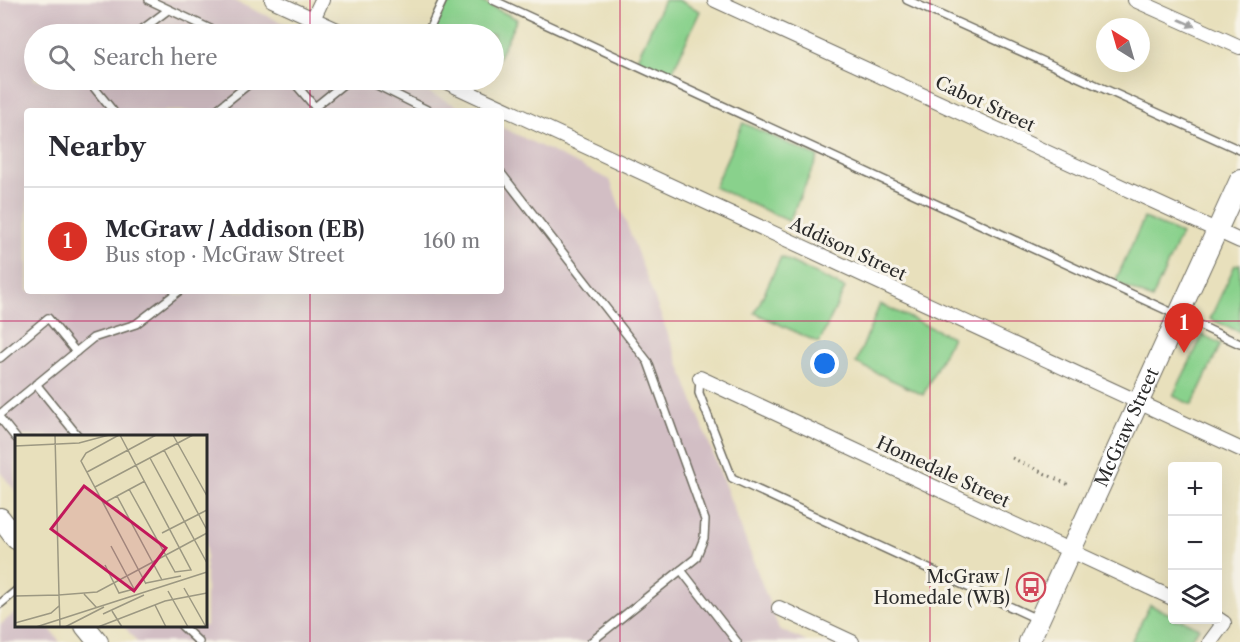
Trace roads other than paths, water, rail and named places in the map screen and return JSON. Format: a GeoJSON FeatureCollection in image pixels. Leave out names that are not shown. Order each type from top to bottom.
{"type":"FeatureCollection","features":[{"type":"Feature","properties":{"kind":"street"},"geometry":{"type":"LineString","coordinates":[[272,0],[324,24]]}},
{"type":"Feature","properties":{"kind":"street"},"geometry":{"type":"LineString","coordinates":[[313,19],[322,0]]}},
{"type":"Feature","properties":{"kind":"street","name":"Cabot Street"},"geometry":{"type":"LineString","coordinates":[[715,0],[1240,241]]}},
{"type":"Feature","properties":{"kind":"street"},"geometry":{"type":"LineString","coordinates":[[1135,0],[1240,47]]}},
{"type":"Feature","properties":{"kind":"street","name":"Addison Street"},"geometry":{"type":"LineString","coordinates":[[464,90],[502,108]]}},
{"type":"Feature","properties":{"kind":"street","name":"Addison Street"},"geometry":{"type":"LineString","coordinates":[[504,109],[1240,449]]}},
{"type":"Feature","properties":{"kind":"street","name":"McGraw Street"},"geometry":{"type":"LineString","coordinates":[[1029,642],[1240,180]]}},
{"type":"Feature","properties":{"kind":"street","name":"Homedale Street"},"geometry":{"type":"LineString","coordinates":[[700,378],[1168,596]]}},
{"type":"Feature","properties":{"kind":"street"},"geometry":{"type":"LineString","coordinates":[[0,518],[15,538]]}},
{"type":"Feature","properties":{"kind":"street"},"geometry":{"type":"LineString","coordinates":[[779,608],[852,642]]}},
{"type":"Feature","properties":{"kind":"street"},"geometry":{"type":"LineString","coordinates":[[1210,642],[1219,624]]}},
{"type":"Feature","properties":{"kind":"street"},"geometry":{"type":"LineString","coordinates":[[86,627],[98,642]]}},
{"type":"Feature","properties":{"kind":"lane"},"geometry":{"type":"LineString","coordinates":[[149,0],[199,24]]}},
{"type":"Feature","properties":{"kind":"lane"},"geometry":{"type":"LineString","coordinates":[[432,24],[443,0]]}},
{"type":"Feature","properties":{"kind":"lane"},"geometry":{"type":"LineString","coordinates":[[493,0],[1240,344]]}},
{"type":"Feature","properties":{"kind":"lane"},"geometry":{"type":"LineString","coordinates":[[907,0],[1240,150]]}},
{"type":"Feature","properties":{"kind":"lane"},"geometry":{"type":"LineString","coordinates":[[149,24],[168,10]]}},
{"type":"Feature","properties":{"kind":"lane"},"geometry":{"type":"LineString","coordinates":[[96,90],[111,108]]}},
{"type":"Feature","properties":{"kind":"lane"},"geometry":{"type":"LineString","coordinates":[[219,108],[241,90]]}},
{"type":"Feature","properties":{"kind":"lane"},"geometry":{"type":"LineString","coordinates":[[300,90],[315,108]]}},
{"type":"Feature","properties":{"kind":"lane"},"geometry":{"type":"LineString","coordinates":[[317,108],[337,90]]}},
{"type":"Feature","properties":{"kind":"lane"},"geometry":{"type":"LineString","coordinates":[[387,90],[423,108]]}},
{"type":"Feature","properties":{"kind":"lane"},"geometry":{"type":"LineString","coordinates":[[504,177],[648,362],[705,520],[704,538],[696,558],[591,642]]}},
{"type":"Feature","properties":{"kind":"lane"},"geometry":{"type":"LineString","coordinates":[[15,437],[0,416],[93,338],[136,324],[175,294]]}},
{"type":"Feature","properties":{"kind":"lane"},"geometry":{"type":"LineString","coordinates":[[0,358],[48,318],[76,352]]}},
{"type":"Feature","properties":{"kind":"lane"},"geometry":{"type":"LineString","coordinates":[[700,378],[699,393],[732,478],[1039,620]]}},
{"type":"Feature","properties":{"kind":"lane"},"geometry":{"type":"LineString","coordinates":[[36,384],[77,435]]}},
{"type":"Feature","properties":{"kind":"lane"},"geometry":{"type":"LineString","coordinates":[[681,570],[737,642]]}},
{"type":"Feature","properties":{"kind":"lane"},"geometry":{"type":"LineString","coordinates":[[0,604],[15,592]]}},
{"type":"Feature","properties":{"kind":"lane"},"geometry":{"type":"LineString","coordinates":[[183,627],[199,642]]}},
{"type":"Feature","properties":{"kind":"place","name":"McGraw / Addison (EB)"},"geometry":{"type":"Point","coordinates":[1184,353]}},
{"type":"Feature","properties":{"kind":"place","name":"McGraw / Homedale (WB)"},"geometry":{"type":"Point","coordinates":[1031,587]}}]}
